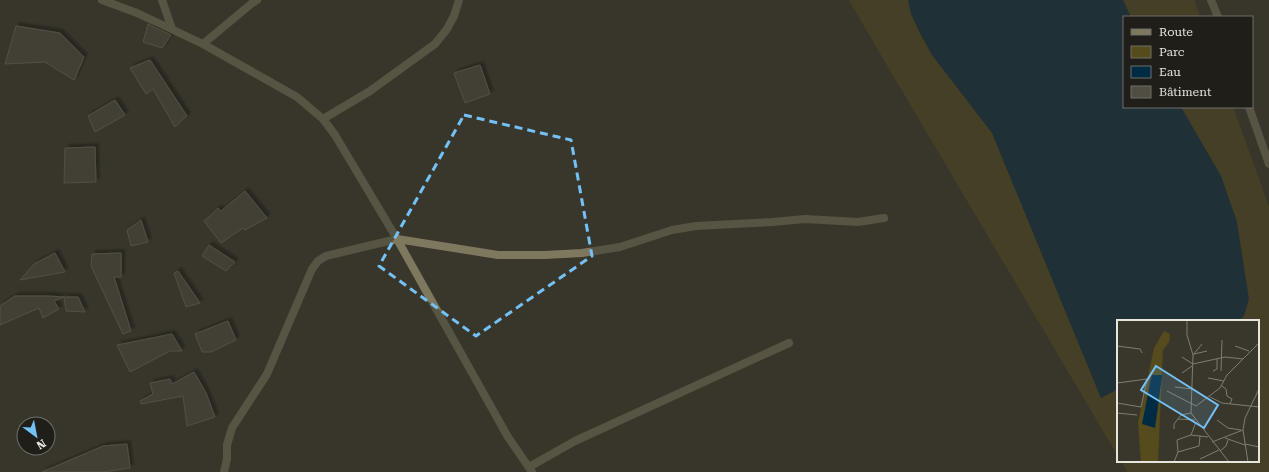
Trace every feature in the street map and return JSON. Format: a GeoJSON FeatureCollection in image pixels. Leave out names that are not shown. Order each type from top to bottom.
{"type":"FeatureCollection","features":[{"type":"Feature","properties":{"kind":"street"},"geometry":{"type":"LineString","coordinates":[[102,0],[137,13],[203,44],[297,97],[323,119],[335,135],[397,239],[508,437],[530,469],[575,441],[789,343]]}},
{"type":"Feature","properties":{"kind":"street"},"geometry":{"type":"LineString","coordinates":[[162,0],[172,29]]}},
{"type":"Feature","properties":{"kind":"street"},"geometry":{"type":"LineString","coordinates":[[203,44],[257,0]]}},
{"type":"Feature","properties":{"kind":"street"},"geometry":{"type":"LineString","coordinates":[[323,119],[370,91],[435,44],[447,29],[454,16],[459,0]]}},
{"type":"Feature","properties":{"kind":"street"},"geometry":{"type":"LineString","coordinates":[[1211,0],[1218,16]]}},
{"type":"Feature","properties":{"kind":"street"},"geometry":{"type":"LineString","coordinates":[[1249,108],[1269,164]]}},
{"type":"Feature","properties":{"kind":"street"},"geometry":{"type":"LineString","coordinates":[[224,472],[227,459],[227,445],[232,428],[267,374],[312,269],[318,261],[326,256],[397,239],[498,255],[582,253],[620,247],[672,230],[696,226],[805,219],[858,222],[884,218]]}},
{"type":"Feature","properties":{"kind":"highlighted area"},"geometry":{"type":"Polygon","coordinates":[[[464,115],[571,140],[592,256],[476,336],[379,266],[464,115]]]}},
{"type":"Feature","properties":{"kind":"green space"},"geometry":{"type":"Polygon","coordinates":[[[849,0],[908,0],[911,14],[932,55],[992,133],[1101,398],[1117,390],[1117,454],[849,0]]]}},
{"type":"Feature","properties":{"kind":"green space"},"geometry":{"type":"Polygon","coordinates":[[[1123,0],[1194,0],[1200,16],[1131,16],[1123,0]]]}},
{"type":"Feature","properties":{"kind":"green space"},"geometry":{"type":"Polygon","coordinates":[[[1182,108],[1233,108],[1269,207],[1269,472],[1128,472],[1122,462],[1259,462],[1259,320],[1239,320],[1244,316],[1237,222],[1221,176],[1182,108]]]}},
{"type":"Feature","properties":{"kind":"water"},"geometry":{"type":"Polygon","coordinates":[[[908,0],[1123,0],[1131,16],[1123,16],[1123,108],[1182,108],[1221,176],[1237,222],[1249,299],[1244,316],[1239,320],[1117,320],[1117,390],[1101,398],[992,133],[932,55],[911,14],[908,0]]]}},
{"type":"Feature","properties":{"kind":"building"},"geometry":{"type":"Polygon","coordinates":[[[148,24],[171,35],[162,48],[143,42],[148,24]]]}},
{"type":"Feature","properties":{"kind":"building"},"geometry":{"type":"Polygon","coordinates":[[[16,26],[60,33],[84,57],[74,80],[45,62],[5,64],[16,26]]]}},
{"type":"Feature","properties":{"kind":"building"},"geometry":{"type":"Polygon","coordinates":[[[150,60],[187,116],[175,127],[153,89],[146,94],[130,68],[150,60]]]}},
{"type":"Feature","properties":{"kind":"building"},"geometry":{"type":"Polygon","coordinates":[[[480,65],[490,94],[465,103],[454,73],[480,65]]]}},
{"type":"Feature","properties":{"kind":"building"},"geometry":{"type":"Polygon","coordinates":[[[115,100],[125,115],[95,132],[88,116],[115,100]]]}},
{"type":"Feature","properties":{"kind":"building"},"geometry":{"type":"Polygon","coordinates":[[[95,147],[96,182],[64,183],[65,148],[95,147]]]}},
{"type":"Feature","properties":{"kind":"building"},"geometry":{"type":"Polygon","coordinates":[[[245,191],[267,218],[245,230],[243,228],[221,243],[204,221],[218,208],[221,211],[245,191]]]}},
{"type":"Feature","properties":{"kind":"building"},"geometry":{"type":"Polygon","coordinates":[[[141,220],[148,242],[131,246],[127,230],[141,220]]]}},
{"type":"Feature","properties":{"kind":"building"},"geometry":{"type":"Polygon","coordinates":[[[209,245],[235,262],[226,271],[202,256],[209,245]]]}},
{"type":"Feature","properties":{"kind":"building"},"geometry":{"type":"Polygon","coordinates":[[[55,253],[65,272],[20,280],[34,264],[55,253]]]}},
{"type":"Feature","properties":{"kind":"building"},"geometry":{"type":"Polygon","coordinates":[[[121,253],[121,277],[114,277],[131,331],[123,334],[91,266],[92,254],[121,253]]]}},
{"type":"Feature","properties":{"kind":"building"},"geometry":{"type":"Polygon","coordinates":[[[178,271],[200,303],[186,307],[174,273],[178,271]]]}},
{"type":"Feature","properties":{"kind":"building"},"geometry":{"type":"Polygon","coordinates":[[[15,296],[64,297],[54,301],[59,309],[43,318],[39,308],[0,325],[0,306],[15,296]]]}},
{"type":"Feature","properties":{"kind":"building"},"geometry":{"type":"Polygon","coordinates":[[[64,297],[78,297],[85,312],[66,311],[64,297]]]}},
{"type":"Feature","properties":{"kind":"building"},"geometry":{"type":"Polygon","coordinates":[[[228,321],[236,340],[211,352],[202,352],[195,334],[228,321]]]}},
{"type":"Feature","properties":{"kind":"building"},"geometry":{"type":"Polygon","coordinates":[[[172,334],[182,351],[170,351],[130,372],[117,345],[172,334]]]}},
{"type":"Feature","properties":{"kind":"building"},"geometry":{"type":"Polygon","coordinates":[[[194,372],[206,393],[215,417],[187,426],[183,396],[141,404],[140,401],[153,394],[150,383],[170,379],[172,384],[194,372]]]}},
{"type":"Feature","properties":{"kind":"building"},"geometry":{"type":"Polygon","coordinates":[[[127,444],[130,468],[104,472],[42,472],[103,446],[127,444]]]}}]}
